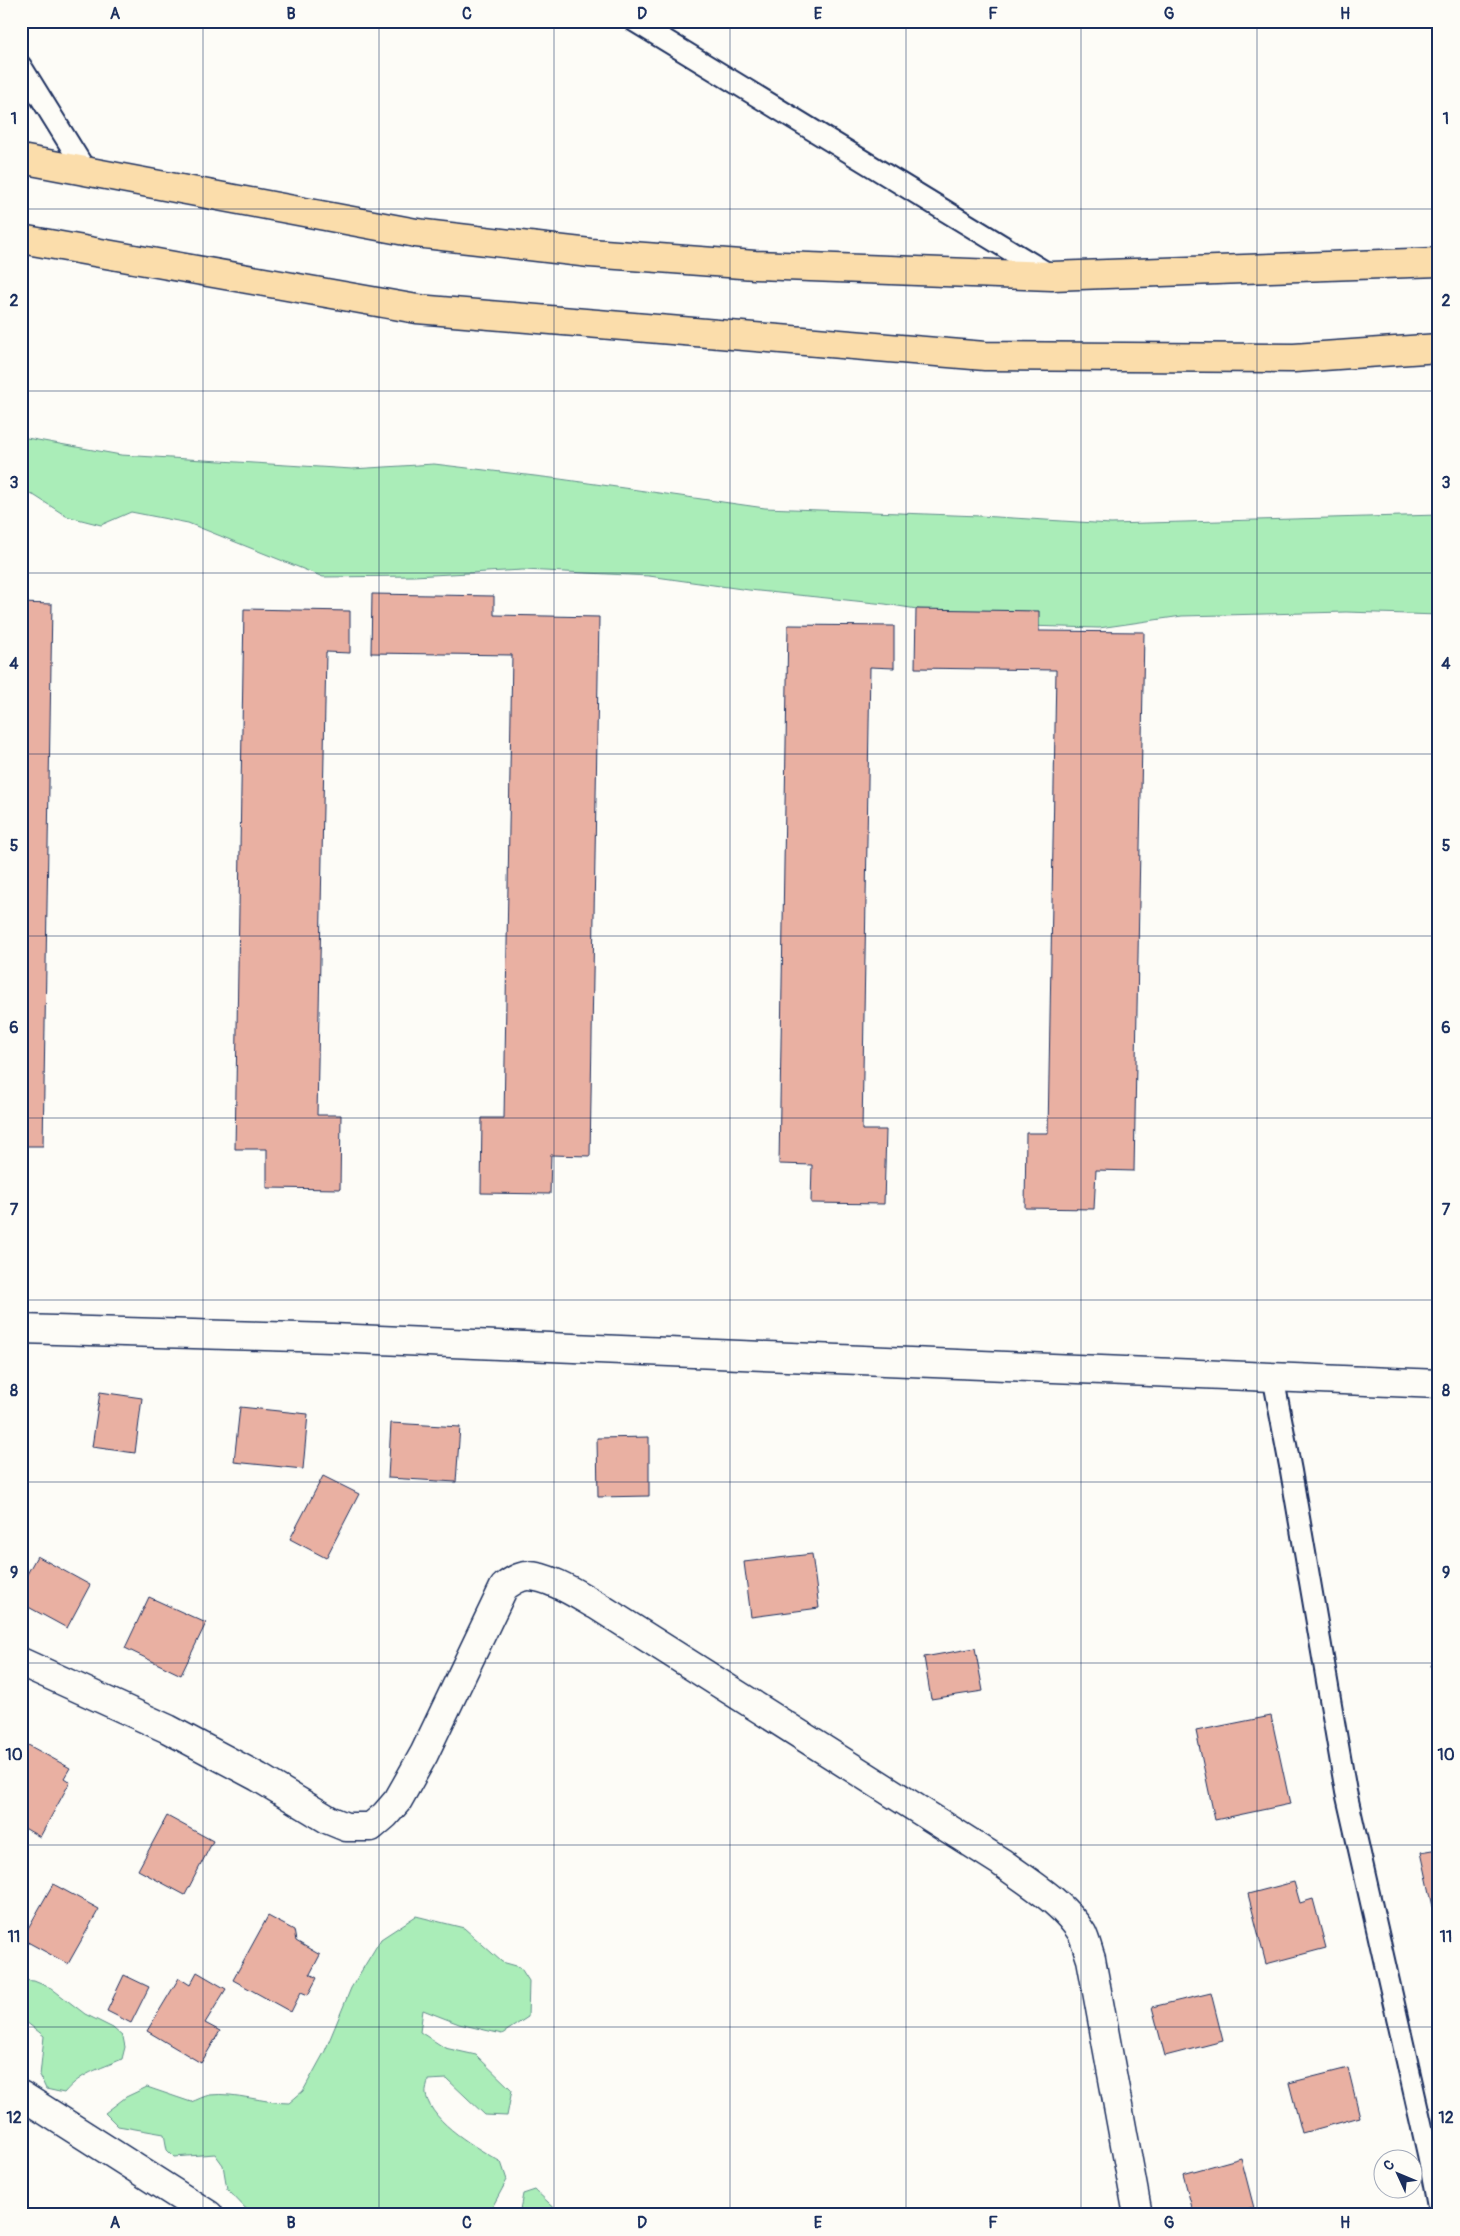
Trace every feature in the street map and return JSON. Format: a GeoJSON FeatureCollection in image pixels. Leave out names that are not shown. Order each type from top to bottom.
{"type":"FeatureCollection","features":[{"type":"Feature","properties":{"kind":"main road"},"geometry":{"type":"LineString","coordinates":[[21,159],[416,233],[590,253],[754,265],[1052,276],[1439,262]]}},
{"type":"Feature","properties":{"kind":"main road"},"geometry":{"type":"LineString","coordinates":[[21,238],[417,309],[985,356],[1294,358],[1439,348]]}},
{"type":"Feature","properties":{"kind":"street"},"geometry":{"type":"LineString","coordinates":[[21,1329],[332,1338],[1439,1384]]}},
{"type":"Feature","properties":{"kind":"street"},"geometry":{"type":"LineString","coordinates":[[21,1662],[168,1729],[258,1777],[330,1820],[346,1827],[371,1827],[398,1800],[419,1762],[504,1588],[518,1578],[527,1576],[538,1577],[567,1589],[1001,1862],[1051,1898],[1067,1914],[1082,1934],[1091,1959],[1138,2215]]}},
{"type":"Feature","properties":{"kind":"street"},"geometry":{"type":"LineString","coordinates":[[21,2095],[209,2215]]}},
{"type":"Feature","properties":{"kind":"lane"},"geometry":{"type":"LineString","coordinates":[[634,21],[1052,276]]}},
{"type":"Feature","properties":{"kind":"lane"},"geometry":{"type":"LineString","coordinates":[[21,66],[86,171]]}},
{"type":"Feature","properties":{"kind":"lane"},"geometry":{"type":"LineString","coordinates":[[1273,1376],[1292,1471],[1346,1792],[1428,2154],[1439,2212]]}},
{"type":"Feature","properties":{"kind":"green space"},"geometry":{"type":"Polygon","coordinates":[[[21,437],[121,455],[352,469],[434,464],[560,479],[765,508],[980,516],[1111,524],[1439,515],[1439,615],[1346,612],[1182,616],[1099,628],[1026,626],[885,604],[749,590],[649,576],[523,570],[414,576],[323,577],[188,523],[131,512],[101,525],[66,516],[35,496],[21,490],[21,437]]]}},
{"type":"Feature","properties":{"kind":"green space"},"geometry":{"type":"Polygon","coordinates":[[[416,1916],[464,1928],[502,1962],[520,1967],[529,1981],[528,2017],[502,2034],[459,2024],[423,2010],[420,2032],[445,2048],[476,2055],[512,2090],[507,2116],[485,2115],[447,2079],[428,2080],[426,2095],[430,2106],[437,2116],[457,2134],[501,2162],[507,2180],[488,2215],[252,2215],[227,2189],[223,2165],[215,2154],[174,2157],[167,2150],[164,2134],[118,2126],[105,2113],[126,2097],[147,2087],[191,2102],[220,2094],[289,2103],[303,2091],[325,2051],[351,1988],[381,1939],[416,1916]]]}},
{"type":"Feature","properties":{"kind":"green space"},"geometry":{"type":"Polygon","coordinates":[[[21,1980],[34,1981],[51,1988],[85,2014],[113,2028],[123,2037],[125,2047],[122,2059],[77,2080],[64,2093],[46,2089],[40,2076],[44,2036],[21,2018],[21,1980]]]}},
{"type":"Feature","properties":{"kind":"green space"},"geometry":{"type":"Polygon","coordinates":[[[535,2190],[562,2215],[519,2215],[523,2194],[535,2190]]]}},
{"type":"Feature","properties":{"kind":"building"},"geometry":{"type":"Polygon","coordinates":[[[372,594],[494,596],[494,615],[599,617],[590,1156],[551,1155],[550,1194],[481,1193],[482,1118],[504,1118],[512,655],[371,653],[372,594]]]}},
{"type":"Feature","properties":{"kind":"building"},"geometry":{"type":"Polygon","coordinates":[[[21,603],[52,604],[43,1146],[21,1146],[21,603]]]}},
{"type":"Feature","properties":{"kind":"building"},"geometry":{"type":"Polygon","coordinates":[[[244,609],[350,611],[350,653],[326,652],[317,1115],[341,1115],[340,1189],[267,1188],[267,1149],[235,1149],[244,609]]]}},
{"type":"Feature","properties":{"kind":"building"},"geometry":{"type":"Polygon","coordinates":[[[916,609],[1039,611],[1039,631],[1144,632],[1134,1171],[1096,1170],[1094,1209],[1025,1208],[1026,1133],[1048,1133],[1056,670],[915,668],[916,609]]]}},
{"type":"Feature","properties":{"kind":"building"},"geometry":{"type":"Polygon","coordinates":[[[788,625],[894,626],[894,668],[870,667],[862,1130],[886,1130],[884,1204],[811,1203],[812,1165],[779,1164],[788,625]]]}},
{"type":"Feature","properties":{"kind":"building"},"geometry":{"type":"Polygon","coordinates":[[[100,1392],[142,1398],[135,1453],[92,1447],[100,1392]]]}},
{"type":"Feature","properties":{"kind":"building"},"geometry":{"type":"Polygon","coordinates":[[[240,1407],[308,1414],[303,1469],[234,1462],[240,1407]]]}},
{"type":"Feature","properties":{"kind":"building"},"geometry":{"type":"Polygon","coordinates":[[[391,1423],[460,1427],[456,1482],[388,1478],[391,1423]]]}},
{"type":"Feature","properties":{"kind":"building"},"geometry":{"type":"Polygon","coordinates":[[[649,1437],[649,1496],[598,1497],[597,1438],[649,1437]]]}},
{"type":"Feature","properties":{"kind":"building"},"geometry":{"type":"Polygon","coordinates":[[[323,1476],[359,1494],[326,1558],[290,1539],[323,1476]]]}},
{"type":"Feature","properties":{"kind":"building"},"geometry":{"type":"Polygon","coordinates":[[[812,1554],[819,1608],[751,1617],[744,1562],[812,1554]]]}},
{"type":"Feature","properties":{"kind":"building"},"geometry":{"type":"Polygon","coordinates":[[[37,1556],[90,1585],[67,1628],[21,1603],[21,1585],[37,1556]]]}},
{"type":"Feature","properties":{"kind":"building"},"geometry":{"type":"Polygon","coordinates":[[[149,1597],[206,1623],[181,1675],[125,1648],[149,1597]]]}},
{"type":"Feature","properties":{"kind":"building"},"geometry":{"type":"Polygon","coordinates":[[[975,1648],[983,1691],[931,1699],[924,1657],[975,1648]]]}},
{"type":"Feature","properties":{"kind":"building"},"geometry":{"type":"Polygon","coordinates":[[[1439,1663],[1439,1710],[1431,1665],[1439,1663]]]}},
{"type":"Feature","properties":{"kind":"building"},"geometry":{"type":"Polygon","coordinates":[[[1271,1716],[1290,1804],[1215,1820],[1196,1731],[1271,1716]]]}},
{"type":"Feature","properties":{"kind":"building"},"geometry":{"type":"Polygon","coordinates":[[[21,1741],[70,1768],[64,1778],[70,1782],[40,1837],[21,1826],[21,1741]]]}},
{"type":"Feature","properties":{"kind":"building"},"geometry":{"type":"Polygon","coordinates":[[[1439,1813],[1439,1844],[1432,1815],[1439,1813]]]}},
{"type":"Feature","properties":{"kind":"building"},"geometry":{"type":"Polygon","coordinates":[[[167,1816],[213,1841],[185,1895],[138,1870],[167,1816]]]}},
{"type":"Feature","properties":{"kind":"building"},"geometry":{"type":"Polygon","coordinates":[[[1439,1849],[1439,1924],[1437,1925],[1421,1852],[1439,1849]]]}},
{"type":"Feature","properties":{"kind":"building"},"geometry":{"type":"Polygon","coordinates":[[[1294,1882],[1300,1903],[1313,1899],[1326,1948],[1266,1964],[1248,1894],[1294,1882]]]}},
{"type":"Feature","properties":{"kind":"building"},"geometry":{"type":"Polygon","coordinates":[[[53,1884],[99,1909],[68,1964],[22,1939],[53,1884]]]}},
{"type":"Feature","properties":{"kind":"building"},"geometry":{"type":"Polygon","coordinates":[[[268,1916],[294,1930],[296,1941],[320,1955],[310,1974],[317,1978],[308,1995],[301,1992],[291,2012],[233,1980],[268,1916]]]}},
{"type":"Feature","properties":{"kind":"building"},"geometry":{"type":"Polygon","coordinates":[[[197,1972],[226,1989],[205,2023],[220,2031],[201,2063],[147,2031],[179,1978],[190,1985],[197,1972]]]}},
{"type":"Feature","properties":{"kind":"building"},"geometry":{"type":"Polygon","coordinates":[[[124,1975],[149,1987],[131,2023],[107,2011],[124,1975]]]}},
{"type":"Feature","properties":{"kind":"building"},"geometry":{"type":"Polygon","coordinates":[[[1211,1993],[1223,2041],[1165,2056],[1152,2007],[1211,1993]]]}},
{"type":"Feature","properties":{"kind":"building"},"geometry":{"type":"Polygon","coordinates":[[[1348,2068],[1360,2117],[1302,2133],[1289,2083],[1348,2068]]]}},
{"type":"Feature","properties":{"kind":"building"},"geometry":{"type":"Polygon","coordinates":[[[1241,2158],[1254,2208],[1227,2215],[1194,2215],[1183,2174],[1241,2158]]]}}]}
